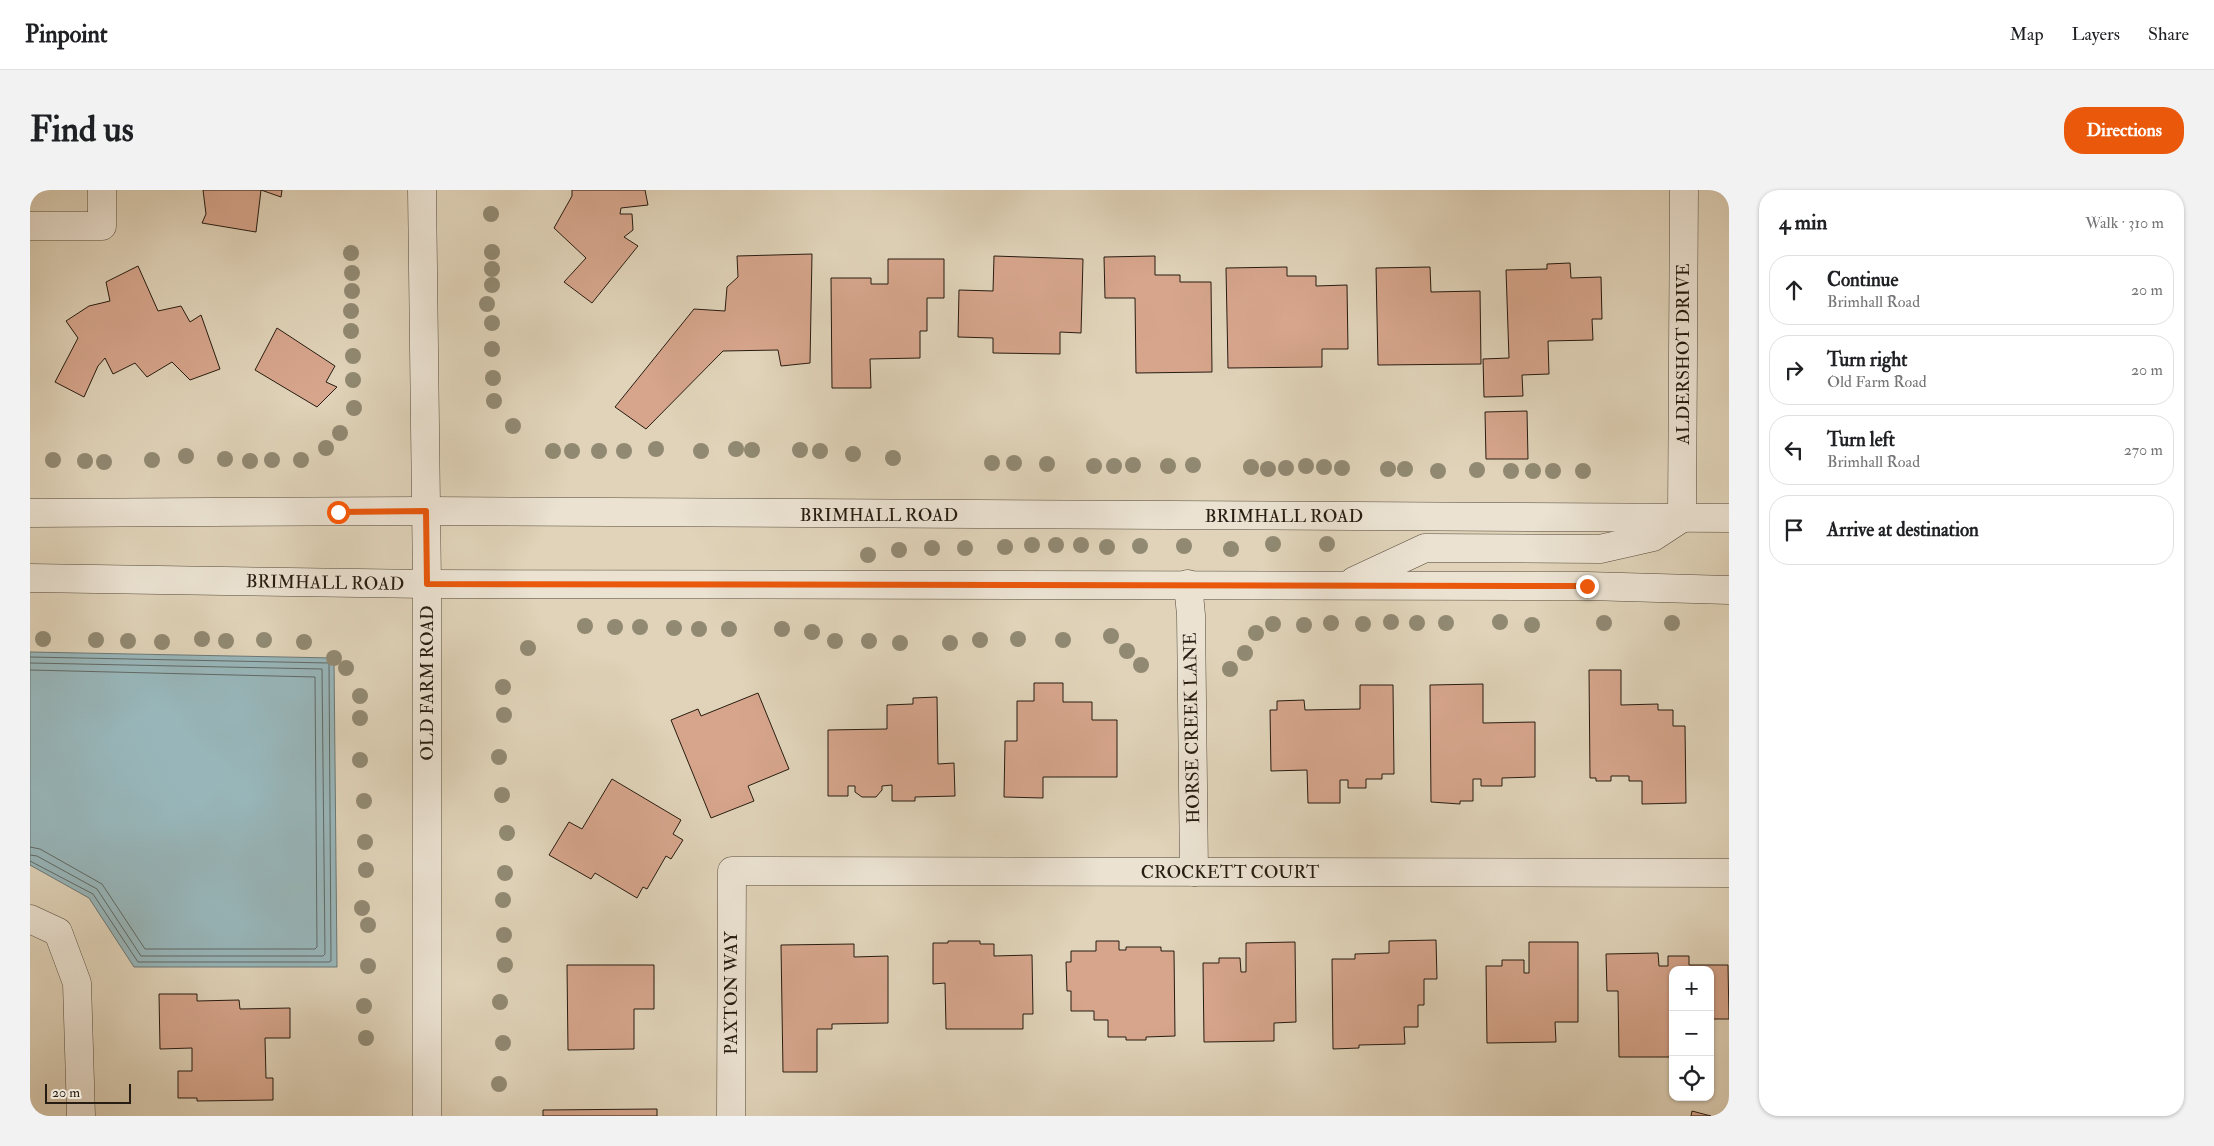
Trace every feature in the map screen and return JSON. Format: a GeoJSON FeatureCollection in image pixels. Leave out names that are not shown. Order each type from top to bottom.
{"type":"FeatureCollection","features":[{"type":"Feature","properties":{"kind":"street"},"geometry":{"type":"LineString","coordinates":[[30,226],[102,226],[102,190]]}},
{"type":"Feature","properties":{"kind":"street","name":"OLD FARM ROAD"},"geometry":{"type":"LineString","coordinates":[[422,190],[427,584],[427,1116]]}},
{"type":"Feature","properties":{"kind":"street","name":"ALDERSHOT DRIVE"},"geometry":{"type":"LineString","coordinates":[[1682,518],[1684,190]]}},
{"type":"Feature","properties":{"kind":"street","name":"BRIMHALL ROAD"},"geometry":{"type":"LineString","coordinates":[[30,513],[426,511],[1729,518]]}},
{"type":"Feature","properties":{"kind":"street"},"geometry":{"type":"LineString","coordinates":[[1345,585],[1425,548],[1600,548],[1653,537],[1682,518]]}},
{"type":"Feature","properties":{"kind":"street","name":"BRIMHALL ROAD"},"geometry":{"type":"LineString","coordinates":[[30,578],[427,584],[1188,584],[1587,586],[1729,590]]}},
{"type":"Feature","properties":{"kind":"street","name":"HORSE CREEK LANE"},"geometry":{"type":"LineString","coordinates":[[1188,584],[1191,616],[1194,872]]}},
{"type":"Feature","properties":{"kind":"street","name":"CROCKETT COURT"},"geometry":{"type":"LineString","coordinates":[[732,871],[1729,873]]}},
{"type":"Feature","properties":{"kind":"street","name":"PAXTON WAY"},"geometry":{"type":"LineString","coordinates":[[731,1116],[732,871]]}},
{"type":"Feature","properties":{"kind":"street"},"geometry":{"type":"LineString","coordinates":[[30,920],[58,932],[77,983],[81,1116]]}},
{"type":"Feature","properties":{"kind":"water"},"geometry":{"type":"Polygon","coordinates":[[[30,652],[334,658],[337,967],[134,967],[89,898],[30,865],[30,652]]]}},
{"type":"Feature","properties":{"kind":"building"},"geometry":{"type":"Polygon","coordinates":[[[203,190],[261,190],[256,232],[202,223],[206,214],[203,190]]]}},
{"type":"Feature","properties":{"kind":"building"},"geometry":{"type":"Polygon","coordinates":[[[261,190],[282,190],[281,197],[261,190]]]}},
{"type":"Feature","properties":{"kind":"building"},"geometry":{"type":"Polygon","coordinates":[[[572,190],[645,190],[648,205],[621,208],[620,214],[632,214],[633,230],[624,237],[638,246],[592,303],[564,282],[586,258],[554,228],[572,196],[572,190]]]}},
{"type":"Feature","properties":{"kind":"building"},"geometry":{"type":"Polygon","coordinates":[[[812,254],[810,363],[781,366],[778,350],[723,351],[646,429],[615,407],[694,309],[725,311],[727,287],[738,277],[737,256],[812,254]]]}},
{"type":"Feature","properties":{"kind":"building"},"geometry":{"type":"Polygon","coordinates":[[[994,256],[1083,259],[1081,333],[1060,332],[1060,354],[993,353],[993,338],[958,337],[959,290],[993,291],[994,256]]]}},
{"type":"Feature","properties":{"kind":"building"},"geometry":{"type":"Polygon","coordinates":[[[1155,256],[1155,275],[1180,275],[1180,282],[1211,282],[1212,372],[1136,373],[1135,298],[1105,298],[1104,257],[1155,256]]]}},
{"type":"Feature","properties":{"kind":"building"},"geometry":{"type":"Polygon","coordinates":[[[888,259],[944,259],[944,298],[927,298],[927,331],[920,331],[920,358],[870,359],[871,388],[832,388],[831,278],[871,278],[871,284],[888,284],[888,259]]]}},
{"type":"Feature","properties":{"kind":"building"},"geometry":{"type":"Polygon","coordinates":[[[1570,263],[1571,278],[1601,277],[1602,319],[1592,319],[1593,340],[1548,341],[1549,374],[1522,375],[1523,396],[1484,397],[1483,359],[1509,358],[1506,270],[1547,269],[1547,264],[1570,263]]]}},
{"type":"Feature","properties":{"kind":"building"},"geometry":{"type":"Polygon","coordinates":[[[138,266],[158,311],[181,306],[190,322],[201,315],[220,369],[190,380],[172,362],[147,377],[135,363],[113,374],[105,358],[98,366],[84,397],[55,382],[78,338],[66,321],[89,306],[110,301],[106,282],[138,266]]]}},
{"type":"Feature","properties":{"kind":"building"},"geometry":{"type":"Polygon","coordinates":[[[1287,267],[1287,276],[1316,276],[1316,286],[1347,285],[1348,349],[1322,349],[1322,367],[1228,368],[1226,268],[1287,267]]]}},
{"type":"Feature","properties":{"kind":"building"},"geometry":{"type":"Polygon","coordinates":[[[1430,267],[1431,292],[1480,291],[1481,364],[1378,365],[1376,268],[1430,267]]]}},
{"type":"Feature","properties":{"kind":"building"},"geometry":{"type":"Polygon","coordinates":[[[277,328],[335,366],[326,382],[337,387],[317,407],[255,370],[277,328]]]}},
{"type":"Feature","properties":{"kind":"building"},"geometry":{"type":"Polygon","coordinates":[[[1527,411],[1528,459],[1486,459],[1485,412],[1527,411]]]}},
{"type":"Feature","properties":{"kind":"building"},"geometry":{"type":"Polygon","coordinates":[[[1589,670],[1621,670],[1621,705],[1658,704],[1658,710],[1673,710],[1673,726],[1685,726],[1686,803],[1642,804],[1642,781],[1629,781],[1629,776],[1611,776],[1611,781],[1596,781],[1596,778],[1590,778],[1589,670]]]}},
{"type":"Feature","properties":{"kind":"building"},"geometry":{"type":"Polygon","coordinates":[[[1034,683],[1063,683],[1063,702],[1092,702],[1092,720],[1117,720],[1117,777],[1043,777],[1043,798],[1004,797],[1005,741],[1017,741],[1017,701],[1034,701],[1034,683]]]}},
{"type":"Feature","properties":{"kind":"building"},"geometry":{"type":"Polygon","coordinates":[[[1483,684],[1483,723],[1535,722],[1535,777],[1502,778],[1502,786],[1481,786],[1481,779],[1473,779],[1473,801],[1460,801],[1460,804],[1431,802],[1430,685],[1483,684]]]}},
{"type":"Feature","properties":{"kind":"building"},"geometry":{"type":"Polygon","coordinates":[[[1360,685],[1393,685],[1394,774],[1382,774],[1382,779],[1366,779],[1366,788],[1348,788],[1348,780],[1340,780],[1340,803],[1308,803],[1307,770],[1271,771],[1270,710],[1277,710],[1277,701],[1304,700],[1305,710],[1360,709],[1360,685]]]}},
{"type":"Feature","properties":{"kind":"building"},"geometry":{"type":"Polygon","coordinates":[[[758,693],[789,769],[748,786],[754,801],[711,818],[671,720],[698,709],[701,716],[758,693]]]}},
{"type":"Feature","properties":{"kind":"building"},"geometry":{"type":"Polygon","coordinates":[[[937,697],[938,764],[954,763],[955,796],[915,797],[915,801],[892,801],[892,785],[882,786],[882,790],[876,797],[862,797],[855,792],[855,786],[848,786],[848,796],[828,796],[828,730],[887,729],[887,705],[913,704],[913,698],[937,697]]]}},
{"type":"Feature","properties":{"kind":"building"},"geometry":{"type":"Polygon","coordinates":[[[612,779],[681,820],[673,834],[683,840],[671,859],[666,856],[647,889],[643,887],[637,898],[595,873],[591,879],[549,855],[569,822],[582,829],[612,779]]]}},
{"type":"Feature","properties":{"kind":"building"},"geometry":{"type":"Polygon","coordinates":[[[1436,940],[1437,979],[1424,979],[1424,1005],[1418,1005],[1418,1027],[1404,1027],[1405,1044],[1359,1045],[1359,1048],[1333,1049],[1332,959],[1355,959],[1355,954],[1389,953],[1389,941],[1436,940]]]}},
{"type":"Feature","properties":{"kind":"building"},"geometry":{"type":"Polygon","coordinates":[[[948,941],[980,941],[980,944],[994,944],[994,956],[1032,955],[1033,1014],[1023,1014],[1023,1029],[946,1029],[945,983],[933,984],[933,943],[948,943],[948,941]]]}},
{"type":"Feature","properties":{"kind":"building"},"geometry":{"type":"Polygon","coordinates":[[[1096,941],[1119,941],[1119,950],[1126,950],[1126,947],[1161,947],[1161,951],[1174,951],[1175,1036],[1146,1037],[1146,1040],[1126,1040],[1126,1037],[1108,1037],[1108,1020],[1094,1020],[1094,1011],[1071,1011],[1071,991],[1067,991],[1066,962],[1071,962],[1071,951],[1096,951],[1096,941]]]}},
{"type":"Feature","properties":{"kind":"building"},"geometry":{"type":"Polygon","coordinates":[[[1295,942],[1296,1022],[1274,1023],[1274,1041],[1204,1042],[1203,963],[1219,963],[1219,958],[1240,958],[1241,972],[1246,972],[1246,943],[1295,942]]]}},
{"type":"Feature","properties":{"kind":"building"},"geometry":{"type":"Polygon","coordinates":[[[1529,942],[1578,942],[1578,1022],[1555,1022],[1556,1042],[1487,1043],[1486,966],[1502,966],[1502,960],[1524,960],[1524,973],[1529,973],[1529,942]]]}},
{"type":"Feature","properties":{"kind":"building"},"geometry":{"type":"Polygon","coordinates":[[[854,944],[854,957],[888,956],[888,1023],[832,1024],[832,1029],[817,1029],[817,1072],[783,1072],[781,945],[854,944]]]}},
{"type":"Feature","properties":{"kind":"building"},"geometry":{"type":"Polygon","coordinates":[[[1658,953],[1659,966],[1668,966],[1668,956],[1689,956],[1689,965],[1728,965],[1729,1019],[1714,1019],[1714,966],[1669,966],[1669,1057],[1619,1057],[1618,991],[1607,991],[1606,954],[1658,953]]]}},
{"type":"Feature","properties":{"kind":"building"},"geometry":{"type":"Polygon","coordinates":[[[567,965],[654,965],[654,1009],[634,1009],[634,1049],[568,1050],[567,965]]]}},
{"type":"Feature","properties":{"kind":"building"},"geometry":{"type":"Polygon","coordinates":[[[159,994],[197,994],[197,1001],[239,1000],[240,1009],[290,1008],[290,1038],[265,1038],[266,1078],[273,1078],[273,1100],[197,1101],[197,1098],[178,1098],[178,1071],[192,1071],[192,1048],[160,1049],[159,994]]]}},
{"type":"Feature","properties":{"kind":"building"},"geometry":{"type":"Polygon","coordinates":[[[657,1109],[657,1116],[543,1116],[543,1110],[657,1109]]]}},
{"type":"Feature","properties":{"kind":"building"},"geometry":{"type":"Polygon","coordinates":[[[1692,1111],[1711,1116],[1691,1116],[1692,1111]]]}},
{"type":"Feature","properties":{"kind":"route"},"geometry":{"type":"LineString","coordinates":[[338,512],[426,511],[427,584],[1587,586]]}}]}
